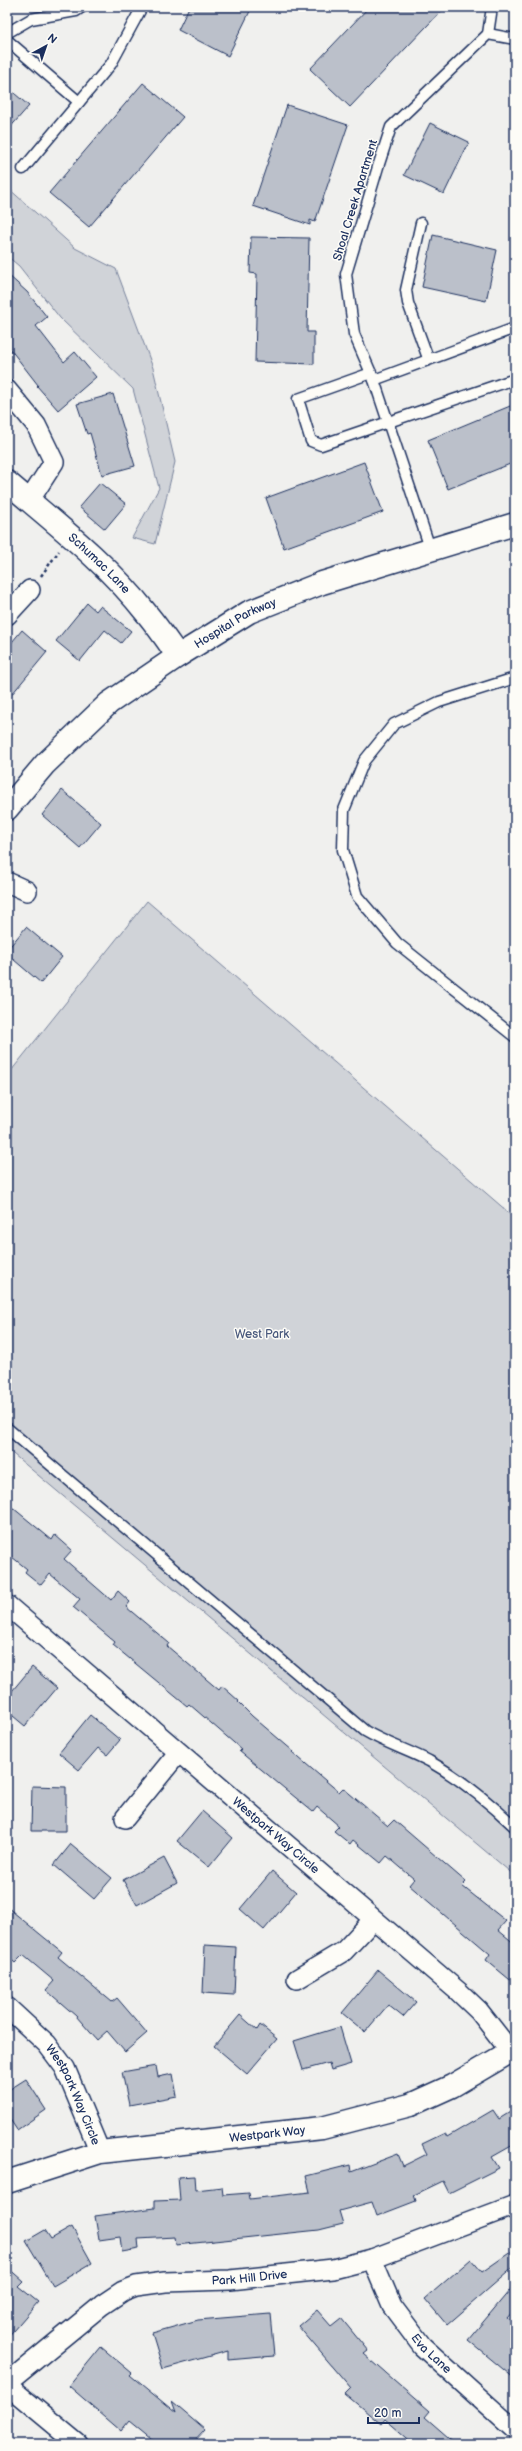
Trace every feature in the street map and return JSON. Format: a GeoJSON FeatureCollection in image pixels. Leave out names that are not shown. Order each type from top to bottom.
{"type":"FeatureCollection","features":[{"type":"Feature","properties":{"kind":"street"},"geometry":{"type":"LineString","coordinates":[[7,390],[36,425],[54,462],[30,501]]}},
{"type":"Feature","properties":{"kind":"street","name":"Schumac Lane"},"geometry":{"type":"LineString","coordinates":[[7,482],[70,536],[147,613],[178,656]]}},
{"type":"Feature","properties":{"kind":"street","name":"Hospital Parkway"},"geometry":{"type":"LineString","coordinates":[[7,809],[44,764],[109,703],[178,656],[249,612],[322,582],[431,551],[515,524]]}},
{"type":"Feature","properties":{"kind":"street"},"geometry":{"type":"LineString","coordinates":[[7,614],[30,590]]}},
{"type":"Feature","properties":{"kind":"street"},"geometry":{"type":"LineString","coordinates":[[7,882],[27,891]]}},
{"type":"Feature","properties":{"kind":"street","name":"Westpark Way Circle"},"geometry":{"type":"LineString","coordinates":[[7,1605],[479,2011],[513,2051]]}},
{"type":"Feature","properties":{"kind":"street"},"geometry":{"type":"LineString","coordinates":[[125,1818],[178,1753]]}},
{"type":"Feature","properties":{"kind":"street"},"geometry":{"type":"LineString","coordinates":[[297,1979],[344,1950],[373,1920]]}},
{"type":"Feature","properties":{"kind":"street","name":"Westpark Way Circle"},"geometry":{"type":"LineString","coordinates":[[7,2007],[47,2044],[65,2068],[100,2152]]}},
{"type":"Feature","properties":{"kind":"street","name":"Westpark Way"},"geometry":{"type":"LineString","coordinates":[[7,2182],[100,2152],[322,2128],[410,2105],[452,2086],[513,2051]]}},
{"type":"Feature","properties":{"kind":"street","name":"Park Hill Drive"},"geometry":{"type":"LineString","coordinates":[[7,2384],[102,2305],[123,2291],[136,2286],[165,2282],[230,2280],[333,2269],[372,2259],[515,2205]]}},
{"type":"Feature","properties":{"kind":"street","name":"Eva Lane"},"geometry":{"type":"LineString","coordinates":[[372,2259],[392,2306],[422,2346],[515,2430]]}},
{"type":"Feature","properties":{"kind":"street"},"geometry":{"type":"LineString","coordinates":[[7,2384],[78,2444]]}},
{"type":"Feature","properties":{"kind":"lane"},"geometry":{"type":"LineString","coordinates":[[7,33],[31,19],[76,11],[82,7]]}},
{"type":"Feature","properties":{"kind":"lane"},"geometry":{"type":"LineString","coordinates":[[23,168],[111,64],[142,7]]}},
{"type":"Feature","properties":{"kind":"lane"},"geometry":{"type":"LineString","coordinates":[[492,7],[488,34],[515,39]]}},
{"type":"Feature","properties":{"kind":"lane","name":"Shoal Creek Apartment"},"geometry":{"type":"LineString","coordinates":[[431,551],[372,376],[354,334],[346,274],[391,127],[488,34]]}},
{"type":"Feature","properties":{"kind":"lane"},"geometry":{"type":"LineString","coordinates":[[7,40],[79,102]]}},
{"type":"Feature","properties":{"kind":"lane"},"geometry":{"type":"LineString","coordinates":[[421,224],[406,290],[408,302],[428,358]]}},
{"type":"Feature","properties":{"kind":"lane"},"geometry":{"type":"LineString","coordinates":[[515,328],[428,358],[298,399],[311,441],[321,445],[388,424],[515,379]]}},
{"type":"Feature","properties":{"kind":"lane"},"geometry":{"type":"LineString","coordinates":[[515,678],[439,702],[394,724],[364,761],[344,810],[343,850],[357,896],[396,943],[515,1037]]}},
{"type":"Feature","properties":{"kind":"lane"},"geometry":{"type":"LineString","coordinates":[[7,1428],[365,1731],[381,1741],[430,1762],[462,1782],[515,1827]]}},
{"type":"Feature","properties":{"kind":"path"},"geometry":{"type":"LineString","coordinates":[[30,590],[70,536]]}},
{"type":"Feature","properties":{"kind":"green space"},"geometry":{"type":"Polygon","coordinates":[[[7,187],[75,248],[116,269],[153,368],[175,462],[155,544],[132,538],[159,488],[133,389],[60,318],[19,266],[7,256],[7,187]]]}},
{"type":"Feature","properties":{"kind":"green space","name":"West Park"},"geometry":{"type":"Polygon","coordinates":[[[147,901],[515,1218],[515,1876],[7,1449],[7,1076],[147,901]]]}},
{"type":"Feature","properties":{"kind":"building"},"geometry":{"type":"Polygon","coordinates":[[[189,7],[252,7],[228,56],[178,30],[189,7]]]}},
{"type":"Feature","properties":{"kind":"building"},"geometry":{"type":"Polygon","coordinates":[[[369,7],[445,7],[350,107],[310,69],[369,7]]]}},
{"type":"Feature","properties":{"kind":"building"},"geometry":{"type":"Polygon","coordinates":[[[143,83],[183,117],[89,227],[49,193],[143,83]]]}},
{"type":"Feature","properties":{"kind":"building"},"geometry":{"type":"Polygon","coordinates":[[[7,87],[29,106],[7,131],[7,87]]]}},
{"type":"Feature","properties":{"kind":"building"},"geometry":{"type":"Polygon","coordinates":[[[287,105],[348,125],[315,222],[310,220],[310,225],[253,206],[287,105]]]}},
{"type":"Feature","properties":{"kind":"building"},"geometry":{"type":"Polygon","coordinates":[[[430,123],[469,142],[444,194],[404,175],[430,123]]]}},
{"type":"Feature","properties":{"kind":"building"},"geometry":{"type":"Polygon","coordinates":[[[433,235],[497,250],[486,301],[422,287],[433,235]]]}},
{"type":"Feature","properties":{"kind":"building"},"geometry":{"type":"Polygon","coordinates":[[[251,237],[309,238],[307,332],[314,332],[314,364],[255,362],[257,274],[250,273],[251,237]]]}},
{"type":"Feature","properties":{"kind":"building"},"geometry":{"type":"Polygon","coordinates":[[[7,274],[27,292],[47,317],[36,326],[64,362],[75,352],[96,377],[58,410],[37,386],[38,385],[7,345],[7,274]]]}},
{"type":"Feature","properties":{"kind":"building"},"geometry":{"type":"Polygon","coordinates":[[[113,394],[135,466],[102,475],[90,433],[87,434],[77,404],[113,394]]]}},
{"type":"Feature","properties":{"kind":"building"},"geometry":{"type":"Polygon","coordinates":[[[515,404],[515,462],[448,489],[428,440],[515,404]]]}},
{"type":"Feature","properties":{"kind":"building"},"geometry":{"type":"Polygon","coordinates":[[[364,462],[383,512],[284,548],[266,498],[364,462]]]}},
{"type":"Feature","properties":{"kind":"building"},"geometry":{"type":"Polygon","coordinates":[[[100,483],[126,504],[105,529],[79,507],[100,483]]]}},
{"type":"Feature","properties":{"kind":"building"},"geometry":{"type":"Polygon","coordinates":[[[87,603],[96,611],[100,606],[131,631],[121,643],[105,630],[80,661],[56,641],[87,603]]]}},
{"type":"Feature","properties":{"kind":"building"},"geometry":{"type":"Polygon","coordinates":[[[22,630],[47,652],[7,700],[7,648],[22,630]]]}},
{"type":"Feature","properties":{"kind":"building"},"geometry":{"type":"Polygon","coordinates":[[[62,790],[101,823],[80,848],[42,815],[62,790]]]}},
{"type":"Feature","properties":{"kind":"building"},"geometry":{"type":"Polygon","coordinates":[[[26,927],[62,957],[41,983],[7,954],[7,950],[26,927]]]}},
{"type":"Feature","properties":{"kind":"building"},"geometry":{"type":"Polygon","coordinates":[[[7,1503],[52,1540],[55,1535],[72,1550],[64,1559],[111,1600],[118,1591],[130,1602],[126,1607],[169,1643],[167,1646],[219,1690],[222,1686],[239,1701],[238,1702],[252,1716],[339,1792],[343,1788],[388,1826],[394,1820],[466,1882],[462,1886],[506,1921],[498,1930],[515,1944],[515,1984],[486,1960],[490,1954],[409,1885],[414,1879],[387,1856],[381,1863],[353,1840],[350,1844],[334,1831],[339,1826],[317,1807],[313,1812],[239,1751],[241,1749],[189,1704],[187,1706],[113,1645],[115,1642],[73,1607],[80,1599],[50,1574],[41,1585],[25,1572],[27,1569],[7,1553],[7,1503]]]}},
{"type":"Feature","properties":{"kind":"building"},"geometry":{"type":"Polygon","coordinates":[[[32,1667],[57,1688],[25,1726],[7,1711],[7,1697],[32,1667]]]}},
{"type":"Feature","properties":{"kind":"building"},"geometry":{"type":"Polygon","coordinates":[[[90,1715],[120,1740],[107,1755],[98,1748],[79,1770],[59,1753],[90,1715]]]}},
{"type":"Feature","properties":{"kind":"building"},"geometry":{"type":"Polygon","coordinates":[[[32,1786],[66,1787],[66,1831],[31,1831],[32,1786]]]}},
{"type":"Feature","properties":{"kind":"building"},"geometry":{"type":"Polygon","coordinates":[[[202,1811],[233,1838],[209,1867],[177,1841],[202,1811]]]}},
{"type":"Feature","properties":{"kind":"building"},"geometry":{"type":"Polygon","coordinates":[[[71,1844],[112,1878],[94,1899],[54,1865],[71,1844]]]}},
{"type":"Feature","properties":{"kind":"building"},"geometry":{"type":"Polygon","coordinates":[[[164,1858],[177,1883],[137,1905],[123,1880],[164,1858]]]}},
{"type":"Feature","properties":{"kind":"building"},"geometry":{"type":"Polygon","coordinates":[[[272,1871],[296,1892],[264,1930],[240,1909],[272,1871]]]}},
{"type":"Feature","properties":{"kind":"building"},"geometry":{"type":"Polygon","coordinates":[[[7,1907],[62,1952],[58,1957],[112,2002],[117,1998],[147,2033],[125,2052],[107,2031],[97,2040],[76,2016],[46,1990],[54,1981],[23,1955],[15,1963],[7,1956],[7,1907]]]}},
{"type":"Feature","properties":{"kind":"building"},"geometry":{"type":"Polygon","coordinates":[[[205,1945],[236,1947],[234,1995],[203,1993],[205,1945]]]}},
{"type":"Feature","properties":{"kind":"building"},"geometry":{"type":"Polygon","coordinates":[[[378,1970],[416,2002],[403,2017],[388,2005],[365,2032],[342,2013],[378,1970]]]}},
{"type":"Feature","properties":{"kind":"building"},"geometry":{"type":"Polygon","coordinates":[[[240,2015],[257,2030],[260,2025],[277,2039],[247,2074],[214,2046],[240,2015]]]}},
{"type":"Feature","properties":{"kind":"building"},"geometry":{"type":"Polygon","coordinates":[[[340,2027],[351,2064],[331,2070],[329,2063],[303,2070],[294,2041],[340,2027]]]}},
{"type":"Feature","properties":{"kind":"building"},"geometry":{"type":"Polygon","coordinates":[[[156,2066],[158,2077],[173,2074],[177,2096],[129,2105],[122,2072],[156,2066]]]}},
{"type":"Feature","properties":{"kind":"building"},"geometry":{"type":"Polygon","coordinates":[[[26,2079],[46,2110],[17,2130],[7,2115],[7,2091],[26,2079]]]}},
{"type":"Feature","properties":{"kind":"building"},"geometry":{"type":"Polygon","coordinates":[[[515,2109],[515,2144],[492,2157],[499,2168],[449,2193],[443,2181],[414,2195],[416,2201],[377,2216],[372,2202],[339,2211],[343,2224],[319,2230],[176,2245],[175,2237],[138,2239],[139,2249],[122,2252],[120,2237],[99,2240],[95,2216],[155,2208],[155,2201],[180,2200],[178,2177],[195,2176],[196,2190],[222,2187],[223,2195],[249,2193],[250,2199],[310,2192],[306,2176],[350,2165],[351,2172],[398,2154],[403,2166],[427,2154],[422,2144],[445,2133],[447,2137],[493,2110],[499,2119],[515,2109]]]}},
{"type":"Feature","properties":{"kind":"building"},"geometry":{"type":"Polygon","coordinates":[[[72,2227],[92,2263],[53,2286],[26,2241],[45,2230],[51,2239],[72,2227]]]}},
{"type":"Feature","properties":{"kind":"building"},"geometry":{"type":"Polygon","coordinates":[[[515,2249],[515,2266],[447,2325],[425,2299],[471,2259],[482,2272],[515,2249]]]}},
{"type":"Feature","properties":{"kind":"building"},"geometry":{"type":"Polygon","coordinates":[[[7,2267],[23,2281],[18,2286],[38,2302],[7,2338],[7,2267]]]}},
{"type":"Feature","properties":{"kind":"building"},"geometry":{"type":"Polygon","coordinates":[[[515,2284],[515,2309],[507,2318],[515,2325],[515,2379],[468,2340],[515,2284]]]}},
{"type":"Feature","properties":{"kind":"building"},"geometry":{"type":"Polygon","coordinates":[[[317,2310],[331,2326],[341,2318],[368,2351],[364,2354],[430,2411],[425,2417],[456,2444],[414,2444],[385,2419],[381,2424],[345,2394],[351,2388],[298,2326],[317,2310]]]}},
{"type":"Feature","properties":{"kind":"building"},"geometry":{"type":"Polygon","coordinates":[[[270,2314],[274,2356],[228,2360],[228,2351],[163,2369],[152,2333],[198,2320],[270,2314]]]}},
{"type":"Feature","properties":{"kind":"building"},"geometry":{"type":"Polygon","coordinates":[[[101,2347],[132,2373],[130,2375],[176,2413],[172,2402],[205,2430],[192,2444],[157,2444],[129,2421],[121,2431],[69,2386],[101,2347]]]}}]}
